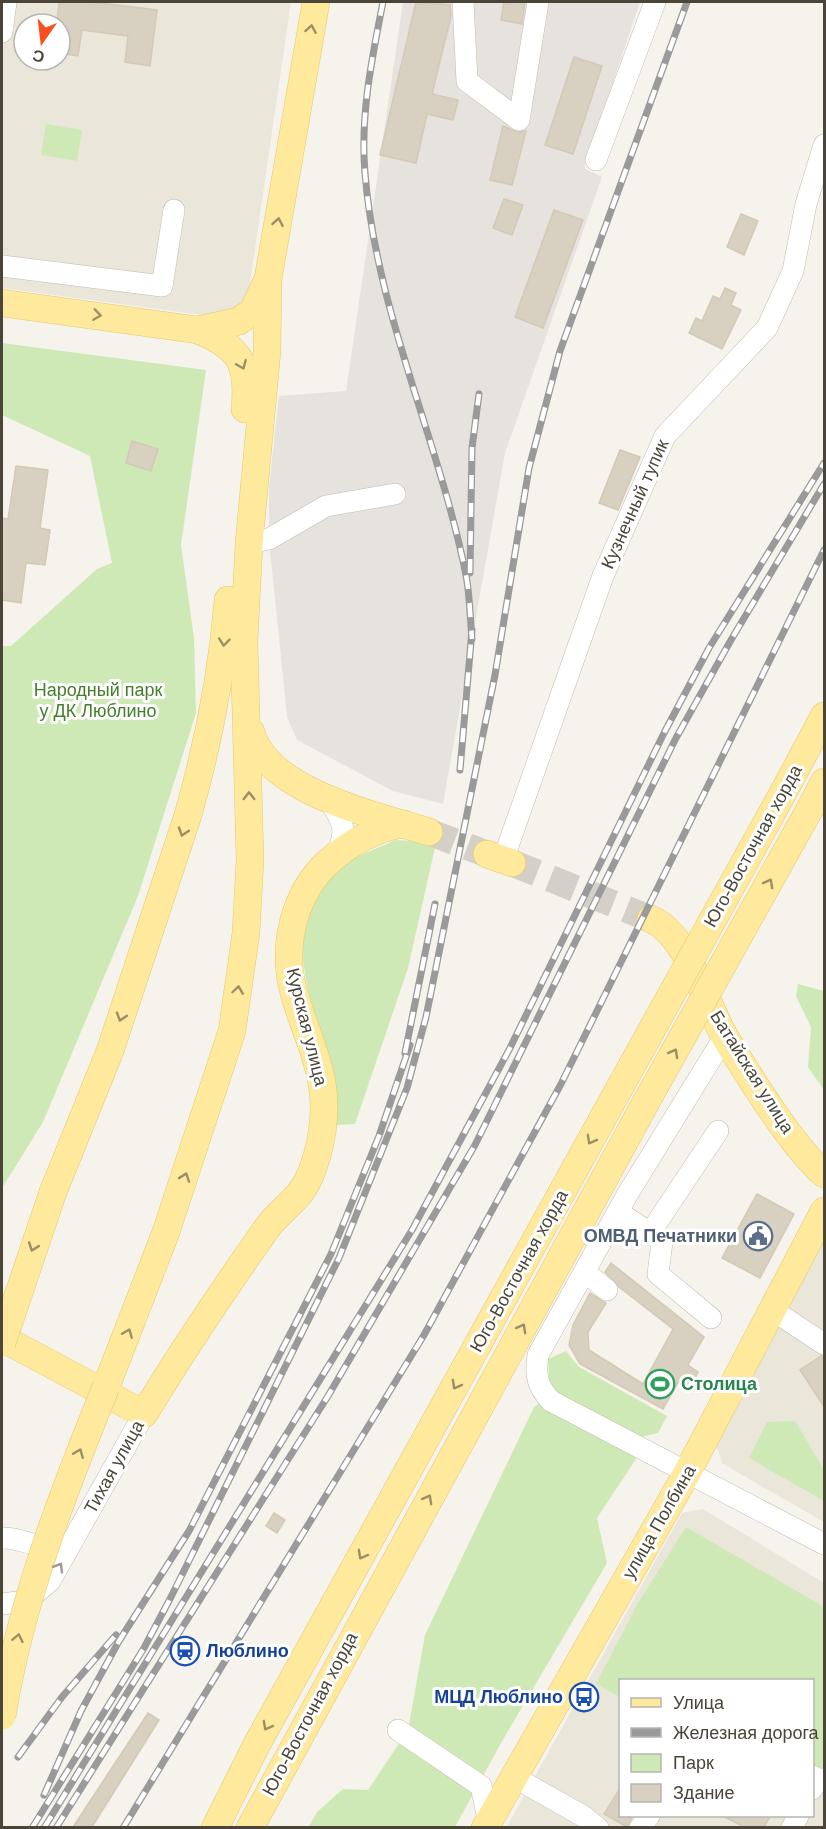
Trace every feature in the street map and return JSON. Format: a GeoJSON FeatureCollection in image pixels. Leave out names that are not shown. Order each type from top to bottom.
{"type":"FeatureCollection","features":[{"type":"Feature","properties":{"kind":"main road"},"geometry":{"type":"LineString","coordinates":[[2,1716],[20,1627],[45,1542],[166,1232],[231,1031],[246,933],[250,860],[248,717],[244,641],[249,543],[267,351],[268,279],[315,2]]}},
{"type":"Feature","properties":{"kind":"main road"},"geometry":{"type":"LineString","coordinates":[[198,330],[239,321],[252,311],[268,279]]}},
{"type":"Feature","properties":{"kind":"main road"},"geometry":{"type":"LineString","coordinates":[[2,303],[198,330],[223,342],[241,358],[247,386],[222,663],[199,778],[110,1050],[53,1192],[2,1340],[102,1390],[144,1414]]}},
{"type":"Feature","properties":{"kind":"main road","name":"Юго-Восточная хорда"},"geometry":{"type":"LineString","coordinates":[[215,1827],[257,1744],[825,716]]}},
{"type":"Feature","properties":{"kind":"main road"},"geometry":{"type":"LineString","coordinates":[[248,717],[255,745],[271,766],[328,799]]}},
{"type":"Feature","properties":{"kind":"main road","name":"Юго-Восточная хорда"},"geometry":{"type":"LineString","coordinates":[[250,1827],[645,1104],[825,782]]}},
{"type":"Feature","properties":{"kind":"main road","name":"Курская улица"},"geometry":{"type":"LineString","coordinates":[[144,1414],[184,1348],[268,1226],[297,1198],[308,1181],[318,1152],[323,1123],[321,1078],[290,974],[290,937],[299,901],[315,874],[337,854],[384,826],[416,828],[328,799]]}},
{"type":"Feature","properties":{"kind":"main road","name":"Батайская улица"},"geometry":{"type":"LineString","coordinates":[[662,926],[725,1036],[798,1145],[825,1174]]}},
{"type":"Feature","properties":{"kind":"main road","name":"улица Полбина"},"geometry":{"type":"LineString","coordinates":[[488,1826],[512,1776],[687,1473],[771,1309],[823,1216]]}},
{"type":"Feature","properties":{"kind":"main road"},"geometry":{"type":"LineString","coordinates":[[102,1390],[136,1396],[156,1381],[184,1348]]}},
{"type":"Feature","properties":{"kind":"street"},"geometry":{"type":"LineString","coordinates":[[2,32],[6,2]]}},
{"type":"Feature","properties":{"kind":"street"},"geometry":{"type":"LineString","coordinates":[[463,2],[467,81],[519,120],[538,2]]}},
{"type":"Feature","properties":{"kind":"street"},"geometry":{"type":"LineString","coordinates":[[596,160],[655,2]]}},
{"type":"Feature","properties":{"kind":"street","name":"Кузнечный тупик"},"geometry":{"type":"LineString","coordinates":[[501,859],[603,576],[665,436],[767,328],[793,271],[806,204],[825,145]]}},
{"type":"Feature","properties":{"kind":"street"},"geometry":{"type":"LineString","coordinates":[[2,266],[162,286],[174,210]]}},
{"type":"Feature","properties":{"kind":"street"},"geometry":{"type":"LineString","coordinates":[[249,543],[269,539],[326,506],[395,494]]}},
{"type":"Feature","properties":{"kind":"street"},"geometry":{"type":"LineString","coordinates":[[328,799],[344,826],[344,837],[337,854]]}},
{"type":"Feature","properties":{"kind":"street"},"geometry":{"type":"LineString","coordinates":[[725,1036],[618,1212],[538,1355],[535,1372],[540,1389],[551,1401],[825,1544]]}},
{"type":"Feature","properties":{"kind":"street"},"geometry":{"type":"LineString","coordinates":[[650,1233],[718,1131]]}},
{"type":"Feature","properties":{"kind":"street"},"geometry":{"type":"LineString","coordinates":[[618,1212],[662,1242],[658,1274],[711,1318]]}},
{"type":"Feature","properties":{"kind":"street"},"geometry":{"type":"LineString","coordinates":[[585,1272],[607,1290]]}},
{"type":"Feature","properties":{"kind":"street"},"geometry":{"type":"LineString","coordinates":[[771,1309],[825,1344]]}},
{"type":"Feature","properties":{"kind":"street","name":"Тихая улица"},"geometry":{"type":"LineString","coordinates":[[2,1604],[26,1601],[50,1581],[144,1414]]}},
{"type":"Feature","properties":{"kind":"street","name":"Тихая улица"},"geometry":{"type":"LineString","coordinates":[[2,1538],[51,1546],[66,1539],[84,1520]]}},
{"type":"Feature","properties":{"kind":"street"},"geometry":{"type":"LineString","coordinates":[[398,1730],[482,1786],[488,1826]]}},
{"type":"Feature","properties":{"kind":"street"},"geometry":{"type":"LineString","coordinates":[[512,1776],[583,1816],[598,1827]]}},
{"type":"Feature","properties":{"kind":"shaded area"},"geometry":{"type":"Polygon","coordinates":[[[2,2],[291,2],[246,310],[225,318],[2,288],[2,2]]]}},
{"type":"Feature","properties":{"kind":"shaded area"},"geometry":{"type":"Polygon","coordinates":[[[403,2],[640,2],[584,168],[602,177],[505,453],[443,804],[393,791],[297,740],[287,717],[269,539],[269,487],[279,396],[346,391],[403,2]]]}},
{"type":"Feature","properties":{"kind":"shaded area"},"geometry":{"type":"Polygon","coordinates":[[[824,1240],[824,1522],[723,1464],[716,1445],[824,1240]]]}},
{"type":"Feature","properties":{"kind":"shaded area"},"geometry":{"type":"Polygon","coordinates":[[[703,1509],[824,1583],[824,1827],[506,1828],[682,1513],[703,1509]]]}},
{"type":"Feature","properties":{"kind":"green space"},"geometry":{"type":"Polygon","coordinates":[[[46,124],[82,130],[77,161],[41,155],[46,124]]]}},
{"type":"Feature","properties":{"kind":"green space","name":"Народный парк у ДК Люблино"},"geometry":{"type":"Polygon","coordinates":[[[2,343],[206,370],[181,545],[194,638],[196,713],[138,896],[43,1122],[2,1188],[2,646],[11,646],[97,569],[112,563],[90,456],[2,415],[2,343]]]}},
{"type":"Feature","properties":{"kind":"green space"},"geometry":{"type":"Polygon","coordinates":[[[396,840],[436,843],[408,968],[355,1124],[337,1125],[334,1079],[311,1003],[306,977],[303,952],[305,926],[313,902],[335,871],[342,865],[396,840]]]}},
{"type":"Feature","properties":{"kind":"green space"},"geometry":{"type":"Polygon","coordinates":[[[798,984],[824,991],[824,1090],[808,1067],[811,1027],[796,996],[798,984]]]}},
{"type":"Feature","properties":{"kind":"green space"},"geometry":{"type":"Polygon","coordinates":[[[566,1351],[579,1367],[667,1416],[658,1433],[637,1438],[550,1392],[548,1359],[566,1351]]]}},
{"type":"Feature","properties":{"kind":"green space"},"geometry":{"type":"Polygon","coordinates":[[[541,1402],[638,1456],[597,1518],[607,1563],[501,1743],[455,1827],[308,1828],[317,1812],[343,1789],[368,1790],[408,1730],[425,1635],[534,1407],[541,1402]]]}},
{"type":"Feature","properties":{"kind":"green space"},"geometry":{"type":"Polygon","coordinates":[[[795,1421],[824,1470],[824,1501],[749,1458],[767,1422],[795,1421]]]}},
{"type":"Feature","properties":{"kind":"green space"},"geometry":{"type":"Polygon","coordinates":[[[686,1527],[824,1607],[824,1781],[814,1775],[814,1679],[619,1679],[619,1696],[596,1684],[638,1603],[686,1527]]]}},
{"type":"Feature","properties":{"kind":"building"},"geometry":{"type":"Polygon","coordinates":[[[59,2],[92,2],[157,10],[150,66],[125,62],[128,36],[82,30],[78,56],[72,55],[72,12],[58,12],[59,2]]]}},
{"type":"Feature","properties":{"kind":"building"},"geometry":{"type":"Polygon","coordinates":[[[416,2],[450,5],[451,16],[432,94],[458,100],[453,120],[427,114],[416,163],[380,155],[416,2]]]}},
{"type":"Feature","properties":{"kind":"building"},"geometry":{"type":"Polygon","coordinates":[[[504,2],[525,2],[522,24],[501,20],[504,2]]]}},
{"type":"Feature","properties":{"kind":"building"},"geometry":{"type":"Polygon","coordinates":[[[574,57],[602,66],[573,154],[545,145],[574,57]]]}},
{"type":"Feature","properties":{"kind":"building"},"geometry":{"type":"Polygon","coordinates":[[[503,126],[517,132],[526,131],[512,185],[490,180],[503,126]]]}},
{"type":"Feature","properties":{"kind":"building"},"geometry":{"type":"Polygon","coordinates":[[[504,199],[523,205],[512,235],[493,228],[504,199]]]}},
{"type":"Feature","properties":{"kind":"building"},"geometry":{"type":"Polygon","coordinates":[[[554,210],[583,220],[543,328],[515,317],[554,210]]]}},
{"type":"Feature","properties":{"kind":"building"},"geometry":{"type":"Polygon","coordinates":[[[741,214],[758,221],[744,255],[727,247],[741,214]]]}},
{"type":"Feature","properties":{"kind":"building"},"geometry":{"type":"Polygon","coordinates":[[[725,288],[736,293],[731,305],[741,310],[722,349],[689,333],[696,318],[702,321],[713,296],[720,299],[725,288]]]}},
{"type":"Feature","properties":{"kind":"building"},"geometry":{"type":"Polygon","coordinates":[[[132,441],[158,449],[151,471],[126,463],[132,441]]]}},
{"type":"Feature","properties":{"kind":"building"},"geometry":{"type":"Polygon","coordinates":[[[620,450],[640,457],[618,510],[599,503],[620,450]]]}},
{"type":"Feature","properties":{"kind":"building"},"geometry":{"type":"Polygon","coordinates":[[[16,466],[48,470],[40,528],[50,530],[45,565],[26,563],[21,603],[2,600],[2,518],[8,519],[16,466]]]}},
{"type":"Feature","properties":{"kind":"building","name":"ОМВД Печатники"},"geometry":{"type":"Polygon","coordinates":[[[757,1194],[794,1214],[760,1278],[722,1258],[757,1194]]]}},
{"type":"Feature","properties":{"kind":"building"},"geometry":{"type":"Polygon","coordinates":[[[611,1263],[704,1337],[688,1365],[698,1372],[691,1386],[679,1381],[663,1409],[580,1364],[569,1345],[573,1325],[590,1293],[606,1303],[588,1332],[589,1350],[643,1384],[673,1329],[619,1287],[605,1272],[611,1263]]]}},
{"type":"Feature","properties":{"kind":"building"},"geometry":{"type":"Polygon","coordinates":[[[821,1356],[825,1357],[825,1408],[800,1370],[821,1356]]]}},
{"type":"Feature","properties":{"kind":"building"},"geometry":{"type":"Polygon","coordinates":[[[274,1513],[285,1520],[277,1533],[266,1526],[274,1513]]]}},
{"type":"Feature","properties":{"kind":"building"},"geometry":{"type":"Polygon","coordinates":[[[148,1713],[159,1720],[92,1827],[73,1827],[148,1713]]]}},
{"type":"Feature","properties":{"kind":"building"},"geometry":{"type":"Polygon","coordinates":[[[619,1790],[619,1817],[632,1817],[627,1827],[604,1814],[619,1790]]]}},
{"type":"Feature","properties":{"kind":"building"},"geometry":{"type":"Polygon","coordinates":[[[725,1817],[770,1817],[764,1827],[744,1827],[725,1817]]]}},
{"type":"Feature","properties":{"kind":"tunnel"},"geometry":{"type":"LineString","coordinates":[[429,832],[487,854]]}},
{"type":"Feature","properties":{"kind":"tunnel"},"geometry":{"type":"LineString","coordinates":[[512,863],[651,919]]}},
{"type":"Feature","properties":{"kind":"railway"},"geometry":{"type":"LineString","coordinates":[[383,2],[368,87],[364,130],[365,173],[371,225],[395,326],[454,525],[467,583],[472,639]]}},
{"type":"Feature","properties":{"kind":"railway"},"geometry":{"type":"LineString","coordinates":[[32,1828],[144,1648],[171,1597],[339,1258],[407,1088],[426,1017],[495,675],[529,468],[560,351],[687,2]]}},
{"type":"Feature","properties":{"kind":"railway"},"geometry":{"type":"LineString","coordinates":[[470,573],[472,448],[479,394]]}},
{"type":"Feature","properties":{"kind":"railway"},"geometry":{"type":"LineString","coordinates":[[44,1828],[412,1230],[509,1050],[664,733],[709,648],[824,463]]}},
{"type":"Feature","properties":{"kind":"railway"},"geometry":{"type":"LineString","coordinates":[[56,1828],[328,1396],[475,1145],[676,738],[731,640],[824,484]]}},
{"type":"Feature","properties":{"kind":"railway"},"geometry":{"type":"LineString","coordinates":[[123,1828],[424,1335],[561,1084],[824,550]]}},
{"type":"Feature","properties":{"kind":"railway"},"geometry":{"type":"LineString","coordinates":[[460,770],[472,630]]}},
{"type":"Feature","properties":{"kind":"railway"},"geometry":{"type":"LineString","coordinates":[[405,1053],[435,904]]}},
{"type":"Feature","properties":{"kind":"railway"},"geometry":{"type":"LineString","coordinates":[[44,1795],[81,1711],[119,1641],[189,1531],[331,1254],[379,1136],[410,1045]]}},
{"type":"Feature","properties":{"kind":"railway"},"geometry":{"type":"LineString","coordinates":[[18,1757],[62,1697],[116,1635]]}},
{"type":"Feature","properties":{"kind":"place","name":"ОМВД Печатники"},"geometry":{"type":"Point","coordinates":[758,1236]}},
{"type":"Feature","properties":{"kind":"place","name":"Столица"},"geometry":{"type":"Point","coordinates":[660,1384]}},
{"type":"Feature","properties":{"kind":"place","name":"Люблино"},"geometry":{"type":"Point","coordinates":[185,1651]}},
{"type":"Feature","properties":{"kind":"place","name":"МЦД Люблино"},"geometry":{"type":"Point","coordinates":[584,1697]}}]}
